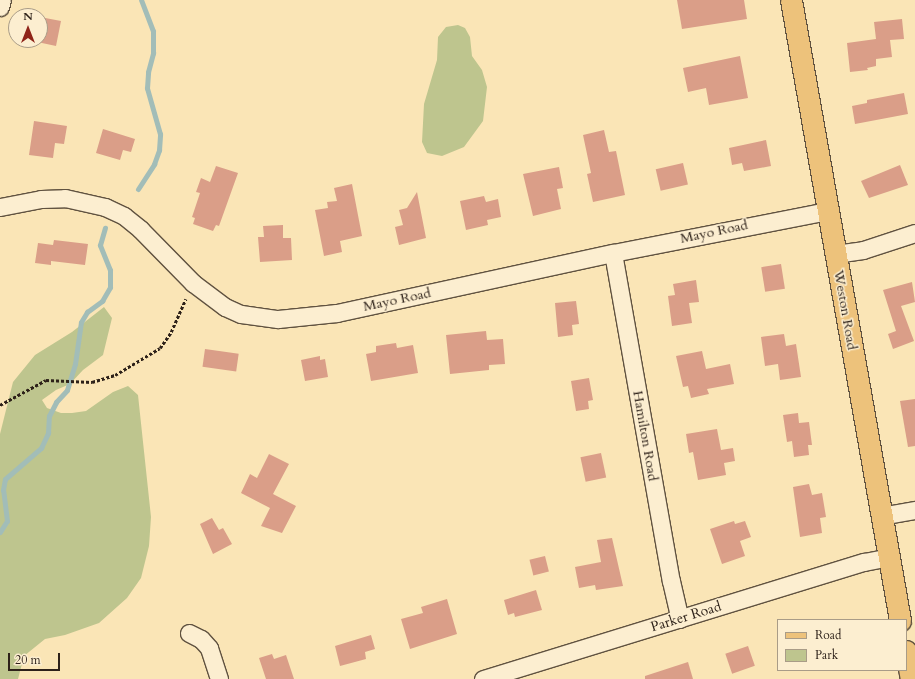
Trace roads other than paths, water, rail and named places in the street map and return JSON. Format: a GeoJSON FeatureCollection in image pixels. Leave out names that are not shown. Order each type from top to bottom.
{"type":"FeatureCollection","features":[{"type":"Feature","properties":{"kind":"main road","name":"Weston Road"},"geometry":{"type":"LineString","coordinates":[[791,0],[900,619]]}},
{"type":"Feature","properties":{"kind":"main road"},"geometry":{"type":"LineString","coordinates":[[907,657],[911,679]]}},
{"type":"Feature","properties":{"kind":"street"},"geometry":{"type":"LineString","coordinates":[[0,7],[2,0]]}},
{"type":"Feature","properties":{"kind":"street","name":"Mayo Road"},"geometry":{"type":"LineString","coordinates":[[0,207],[41,199],[64,198],[105,207],[124,216],[140,229],[193,282],[225,306],[241,314],[278,319],[337,313],[613,253],[828,211]]}},
{"type":"Feature","properties":{"kind":"street"},"geometry":{"type":"LineString","coordinates":[[835,254],[863,250],[915,234]]}},
{"type":"Feature","properties":{"kind":"street","name":"Hamilton Road"},"geometry":{"type":"LineString","coordinates":[[613,253],[670,581],[680,619]]}},
{"type":"Feature","properties":{"kind":"street"},"geometry":{"type":"LineString","coordinates":[[881,516],[915,510]]}},
{"type":"Feature","properties":{"kind":"street","name":"Parker Road"},"geometry":{"type":"LineString","coordinates":[[483,679],[864,562],[889,557]]}},
{"type":"Feature","properties":{"kind":"street"},"geometry":{"type":"LineString","coordinates":[[190,633],[201,639],[209,648],[219,679]]}},
{"type":"Feature","properties":{"kind":"waterway"},"geometry":{"type":"LineString","coordinates":[[138,189],[154,164],[159,150],[160,134],[147,88],[148,72],[153,53],[153,31],[141,0]]}},
{"type":"Feature","properties":{"kind":"waterway"},"geometry":{"type":"LineString","coordinates":[[0,532],[7,521],[3,490],[5,479],[41,448],[48,433],[49,416],[56,402],[67,390],[75,364],[81,322],[87,312],[102,301],[110,287],[110,270],[100,245],[105,228]]}}]}
